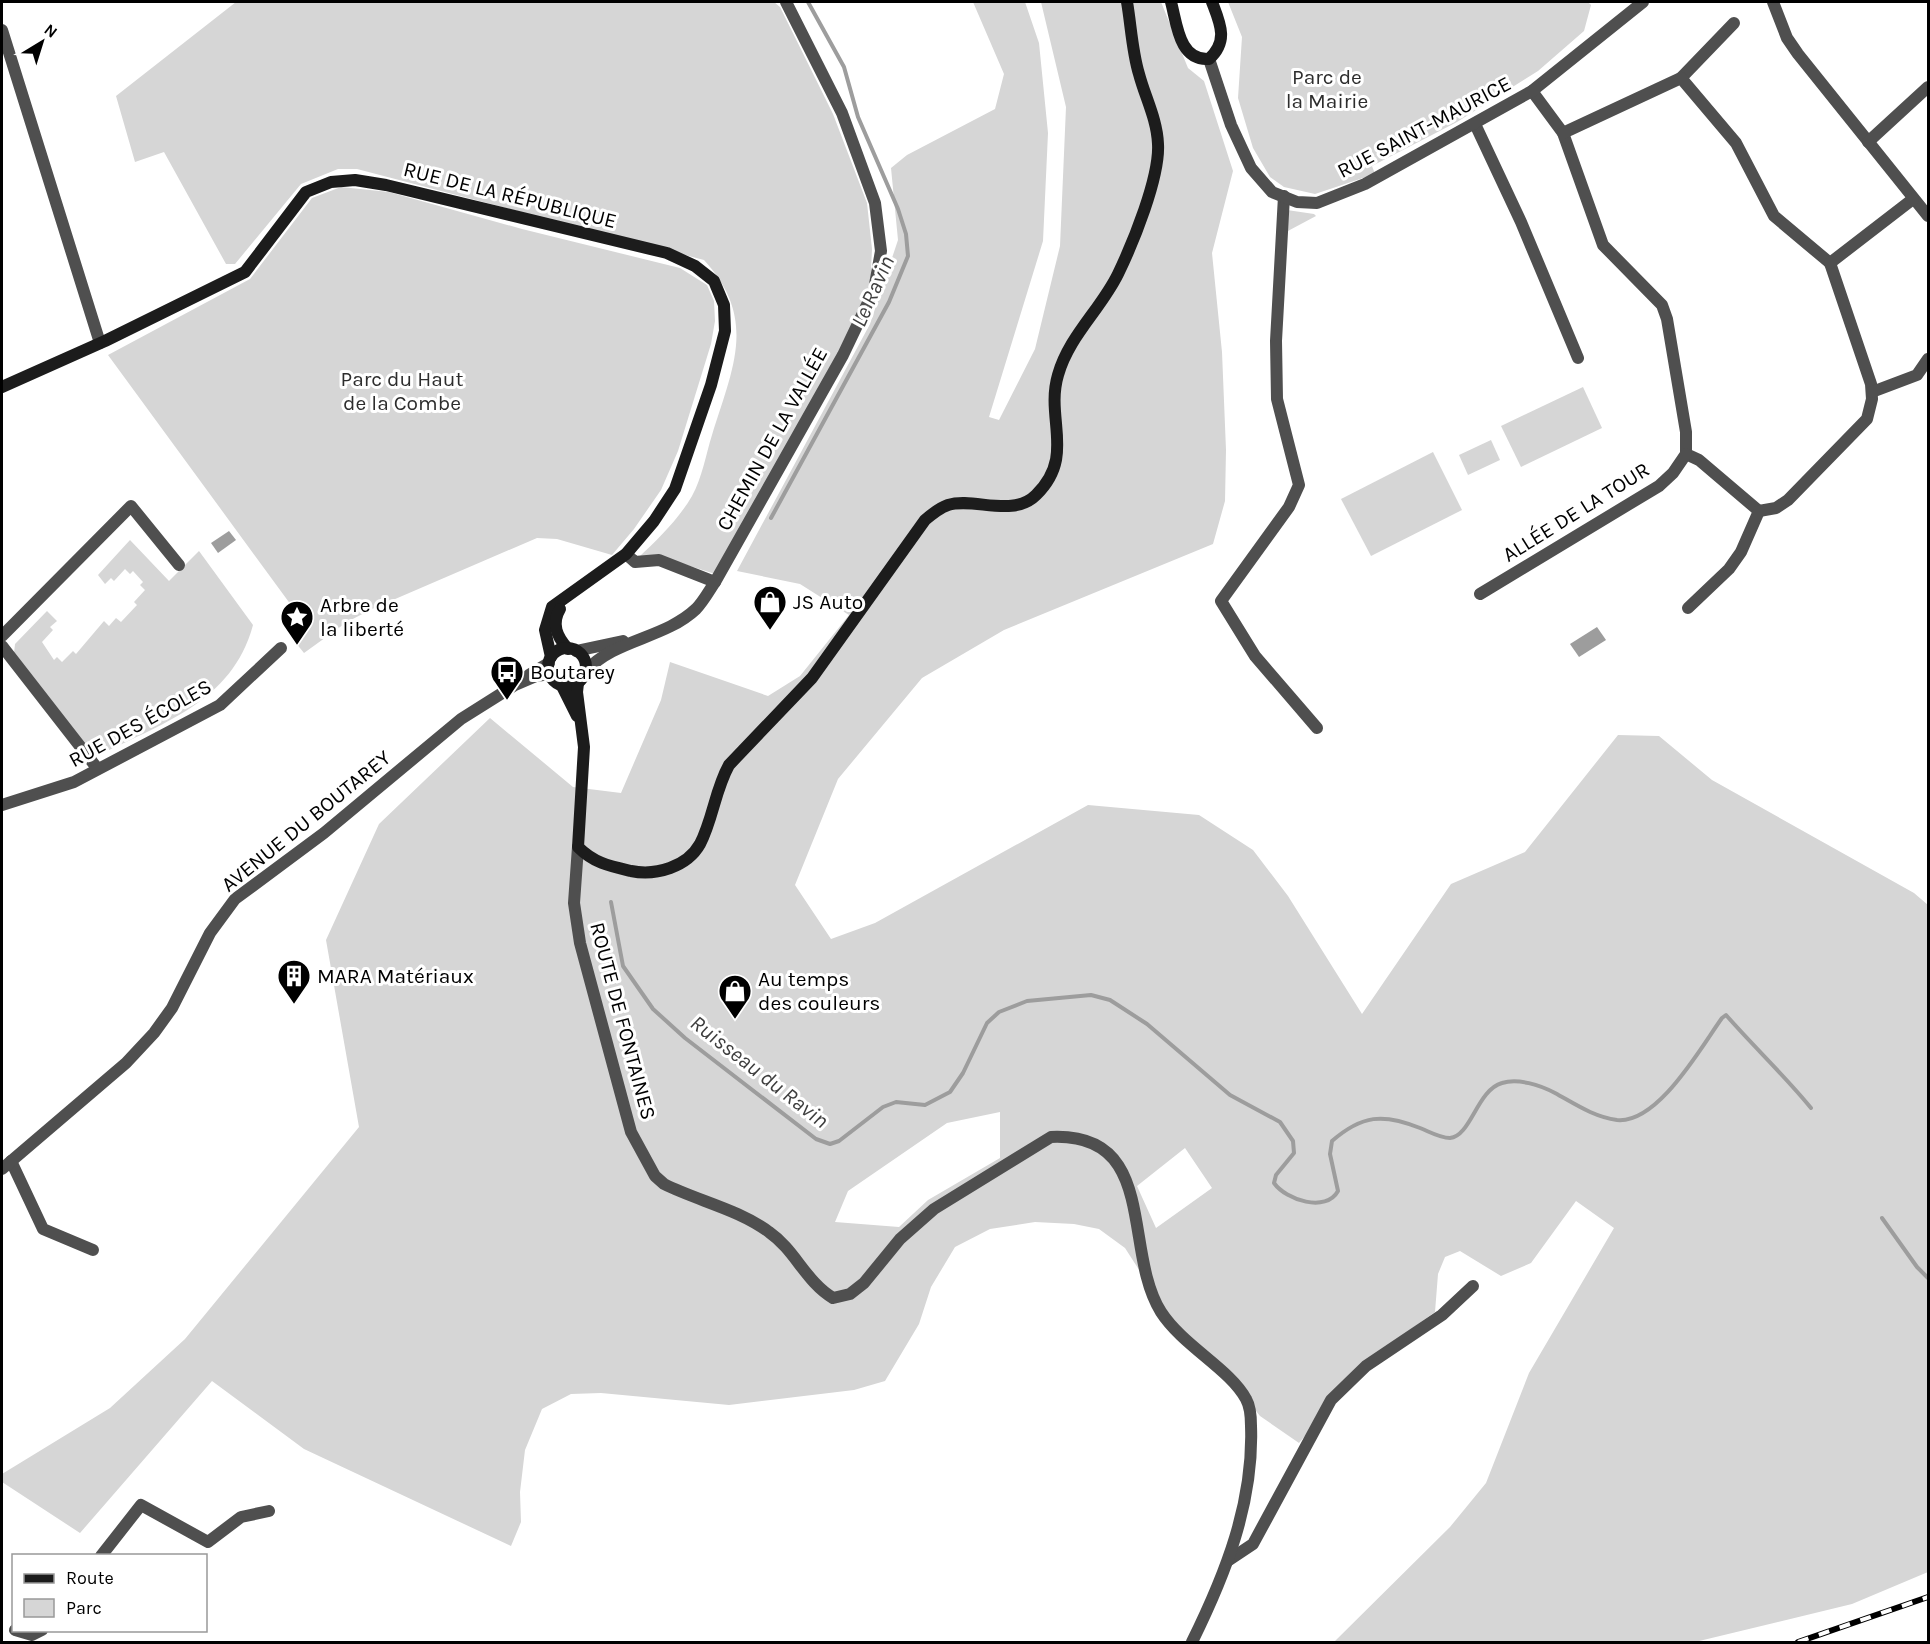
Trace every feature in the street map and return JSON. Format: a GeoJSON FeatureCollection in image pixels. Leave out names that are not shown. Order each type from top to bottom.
{"type":"FeatureCollection","features":[{"type":"Feature","properties":{"kind":"main road"},"geometry":{"type":"LineString","coordinates":[[581,725],[550,665],[558,651],[572,650],[584,660],[586,671],[578,683],[584,765],[578,847],[590,859],[640,873],[659,872],[676,866],[689,857],[700,844],[721,779],[729,765],[812,678],[925,520],[948,505],[1015,505],[1034,498],[1053,474],[1058,439],[1054,394],[1061,364],[1073,340],[1105,297],[1119,272],[1142,215],[1156,166],[1158,144],[1155,121],[1138,70],[1127,2]]}},
{"type":"Feature","properties":{"kind":"main road"},"geometry":{"type":"LineString","coordinates":[[1171,2],[1183,43],[1190,55],[1199,60],[1209,59],[1222,43],[1222,30],[1212,2]]}},
{"type":"Feature","properties":{"kind":"main road","name":"RUE DE LA RÉPUBLIQUE"},"geometry":{"type":"LineString","coordinates":[[2,387],[100,343],[245,272],[306,192],[331,182],[355,180],[386,185],[667,253],[695,266],[714,281],[724,305],[725,331],[711,385],[675,489],[654,521],[626,554],[561,599],[548,616],[545,630],[550,665]]}},
{"type":"Feature","properties":{"kind":"main road","name":"RUE DE LA RÉPUBLIQUE"},"geometry":{"type":"LineString","coordinates":[[572,650],[555,628],[555,618],[559,610],[582,586]]}},
{"type":"Feature","properties":{"kind":"main road"},"geometry":{"type":"LineString","coordinates":[[562,686],[578,683]]}},
{"type":"Feature","properties":{"kind":"street","name":"CHEMIN DE LA VALLÉE"},"geometry":{"type":"LineString","coordinates":[[713,584],[843,355],[874,290],[881,251],[875,203],[842,113],[786,2]]}},
{"type":"Feature","properties":{"kind":"street","name":"RUE SAINT-MAURICE"},"geometry":{"type":"LineString","coordinates":[[1209,59],[1231,125],[1251,168],[1272,192],[1298,202],[1317,203],[1365,184],[1532,91],[1643,2]]}},
{"type":"Feature","properties":{"kind":"street"},"geometry":{"type":"LineString","coordinates":[[1773,2],[1787,38],[1913,199],[1929,216]]}},
{"type":"Feature","properties":{"kind":"street"},"geometry":{"type":"LineString","coordinates":[[1563,133],[1681,78],[1734,23]]}},
{"type":"Feature","properties":{"kind":"street"},"geometry":{"type":"LineString","coordinates":[[2,30],[100,343]]}},
{"type":"Feature","properties":{"kind":"street"},"geometry":{"type":"LineString","coordinates":[[1681,78],[1736,143],[1774,216],[1830,263],[1872,393],[1867,419],[1788,500],[1776,508],[1759,511]]}},
{"type":"Feature","properties":{"kind":"street"},"geometry":{"type":"LineString","coordinates":[[1868,142],[1929,87]]}},
{"type":"Feature","properties":{"kind":"street"},"geometry":{"type":"LineString","coordinates":[[1532,91],[1563,133],[1603,245],[1662,305],[1667,319],[1682,409],[1686,454],[1699,460],[1759,511]]}},
{"type":"Feature","properties":{"kind":"street"},"geometry":{"type":"LineString","coordinates":[[1475,124],[1521,222],[1578,358]]}},
{"type":"Feature","properties":{"kind":"street"},"geometry":{"type":"LineString","coordinates":[[1284,196],[1276,340],[1276,399],[1299,485],[1289,507],[1221,601],[1255,656],[1317,728]]}},
{"type":"Feature","properties":{"kind":"street"},"geometry":{"type":"LineString","coordinates":[[1830,263],[1913,199]]}},
{"type":"Feature","properties":{"kind":"street"},"geometry":{"type":"LineString","coordinates":[[1872,393],[1917,375],[1929,359]]}},
{"type":"Feature","properties":{"kind":"street","name":"ALLÉE DE LA TOUR"},"geometry":{"type":"LineString","coordinates":[[1480,594],[1659,486],[1673,473],[1686,454]]}},
{"type":"Feature","properties":{"kind":"street"},"geometry":{"type":"LineString","coordinates":[[2,636],[131,506],[179,565]]}},
{"type":"Feature","properties":{"kind":"street"},"geometry":{"type":"LineString","coordinates":[[1688,608],[1735,561],[1759,511]]}},
{"type":"Feature","properties":{"kind":"street"},"geometry":{"type":"LineString","coordinates":[[586,671],[608,653],[676,623],[697,608],[713,584],[659,560],[635,562],[626,554]]}},
{"type":"Feature","properties":{"kind":"street"},"geometry":{"type":"LineString","coordinates":[[572,650],[642,638]]}},
{"type":"Feature","properties":{"kind":"street"},"geometry":{"type":"LineString","coordinates":[[2,646],[97,768]]}},
{"type":"Feature","properties":{"kind":"street","name":"RUE DES ÉCOLES"},"geometry":{"type":"LineString","coordinates":[[2,805],[74,782],[220,705],[281,648]]}},
{"type":"Feature","properties":{"kind":"street","name":"AVENUE DU BOUTAREY"},"geometry":{"type":"LineString","coordinates":[[6,1165],[126,1063],[154,1033],[172,1008],[210,933],[234,899],[324,833],[461,719],[550,665]]}},
{"type":"Feature","properties":{"kind":"street","name":"ROUTE DE FONTAINES"},"geometry":{"type":"LineString","coordinates":[[578,847],[574,903],[580,943],[631,1132],[655,1176],[664,1184],[736,1213],[769,1231],[793,1252],[819,1289],[833,1298],[850,1294],[864,1283],[900,1239],[934,1209],[1051,1137],[1072,1136],[1115,1159],[1129,1182],[1146,1276],[1160,1310],[1189,1345],[1236,1386],[1247,1401],[1251,1425],[1248,1473],[1240,1522],[1229,1560],[1192,1642]]}},
{"type":"Feature","properties":{"kind":"street"},"geometry":{"type":"LineString","coordinates":[[6,1165],[43,1228],[93,1250]]}},
{"type":"Feature","properties":{"kind":"street"},"geometry":{"type":"LineString","coordinates":[[1229,1560],[1253,1544],[1331,1400],[1366,1366],[1442,1315],[1473,1286]]}},
{"type":"Feature","properties":{"kind":"street"},"geometry":{"type":"LineString","coordinates":[[103,1554],[141,1505],[208,1542],[241,1517],[269,1511]]}},
{"type":"Feature","properties":{"kind":"street"},"geometry":{"type":"LineString","coordinates":[[21,1632],[32,1635],[38,1632]]}},
{"type":"Feature","properties":{"kind":"green space"},"geometry":{"type":"Polygon","coordinates":[[[236,2],[774,2],[780,7],[833,114],[867,203],[872,249],[870,292],[841,353],[715,574],[659,556],[638,558],[674,521],[695,489],[733,365],[736,323],[731,303],[721,282],[704,260],[357,169],[338,169],[301,184],[235,264],[226,264],[164,152],[135,162],[116,96],[236,2]]]}},
{"type":"Feature","properties":{"kind":"green space"},"geometry":{"type":"Polygon","coordinates":[[[973,2],[1025,2],[1039,43],[1048,133],[1043,241],[989,417],[999,420],[1035,349],[1060,246],[1066,107],[1041,2],[1161,2],[1188,68],[1204,81],[1233,171],[1212,253],[1222,352],[1226,450],[1225,501],[1213,544],[1004,630],[922,678],[838,779],[795,885],[831,939],[875,923],[1088,805],[1199,815],[1253,850],[1288,896],[1362,1014],[1451,884],[1525,852],[1618,735],[1659,736],[1712,780],[1914,893],[1928,905],[1928,1572],[1852,1604],[1695,1642],[1334,1642],[1450,1527],[1486,1483],[1529,1373],[1614,1228],[1576,1201],[1531,1263],[1501,1276],[1460,1251],[1445,1257],[1438,1274],[1435,1312],[1373,1356],[1299,1443],[1260,1416],[1227,1374],[1179,1332],[1125,1248],[1099,1229],[1074,1224],[1035,1222],[990,1229],[955,1247],[931,1287],[919,1324],[885,1381],[854,1390],[729,1405],[601,1393],[571,1394],[542,1409],[525,1450],[520,1492],[521,1522],[511,1546],[304,1449],[212,1381],[80,1533],[2,1482],[2,1474],[110,1408],[185,1339],[359,1127],[326,940],[379,824],[490,718],[573,787],[621,793],[661,700],[670,662],[768,696],[800,676],[849,615],[800,584],[737,571],[870,324],[898,240],[891,168],[907,155],[995,109],[1004,74],[973,2]],[[1000,1112],[947,1123],[848,1191],[835,1222],[899,1227],[928,1200],[1000,1158],[1000,1112]],[[1185,1148],[1137,1186],[1156,1228],[1212,1188],[1185,1148]]]}},
{"type":"Feature","properties":{"kind":"green space","name":"Parc de la Mairie"},"geometry":{"type":"Polygon","coordinates":[[[1228,2],[1588,2],[1591,5],[1584,31],[1538,71],[1457,122],[1372,166],[1375,174],[1315,194],[1284,187],[1270,177],[1253,148],[1238,98],[1242,37],[1228,2]]]}},
{"type":"Feature","properties":{"kind":"green space","name":"Parc du Haut de la Combe"},"geometry":{"type":"Polygon","coordinates":[[[341,187],[389,192],[522,229],[680,268],[707,285],[714,301],[715,321],[711,344],[678,451],[661,490],[634,529],[612,555],[557,539],[537,538],[372,609],[347,622],[304,653],[287,632],[302,620],[108,355],[250,279],[312,198],[341,187]]]}},
{"type":"Feature","properties":{"kind":"green space"},"geometry":{"type":"Polygon","coordinates":[[[1287,210],[1314,214],[1316,216],[1286,232],[1287,210]]]}},
{"type":"Feature","properties":{"kind":"green space"},"geometry":{"type":"Polygon","coordinates":[[[1583,387],[1602,428],[1521,467],[1501,426],[1583,387]]]}},
{"type":"Feature","properties":{"kind":"green space"},"geometry":{"type":"Polygon","coordinates":[[[1491,440],[1500,460],[1468,475],[1459,455],[1491,440]]]}},
{"type":"Feature","properties":{"kind":"green space"},"geometry":{"type":"Polygon","coordinates":[[[1433,452],[1462,510],[1371,556],[1341,499],[1433,452]]]}},
{"type":"Feature","properties":{"kind":"green space"},"geometry":{"type":"Polygon","coordinates":[[[130,540],[169,581],[199,551],[253,625],[243,652],[229,674],[211,692],[168,721],[95,757],[14,653],[15,644],[47,611],[57,621],[50,627],[53,630],[42,642],[54,660],[57,657],[62,662],[73,651],[76,654],[104,621],[109,626],[116,618],[121,622],[137,605],[134,602],[145,590],[140,585],[143,582],[133,571],[130,574],[125,569],[114,581],[111,578],[105,584],[98,575],[130,540]]]}},
{"type":"Feature","properties":{"kind":"shaded area"},"geometry":{"type":"Polygon","coordinates":[[[229,531],[236,540],[218,553],[211,543],[229,531]]]}},
{"type":"Feature","properties":{"kind":"shaded area"},"geometry":{"type":"Polygon","coordinates":[[[1597,627],[1606,640],[1579,657],[1570,644],[1597,627]]]}},
{"type":"Feature","properties":{"kind":"waterway","name":"Le Ravin"},"geometry":{"type":"LineString","coordinates":[[771,518],[889,302],[908,256],[906,234],[898,209],[858,117],[844,67],[808,2]]}},
{"type":"Feature","properties":{"kind":"waterway","name":"Ruisseau du Ravin"},"geometry":{"type":"LineString","coordinates":[[611,902],[623,966],[653,1009],[685,1038],[816,1139],[830,1144],[839,1141],[883,1107],[896,1102],[925,1105],[950,1092],[963,1073],[987,1023],[999,1012],[1027,1001],[1091,995],[1110,1000],[1147,1024],[1230,1095],[1280,1122],[1293,1141],[1294,1153],[1276,1175],[1274,1183],[1287,1195],[1306,1202],[1325,1201],[1332,1198],[1338,1191],[1330,1154],[1332,1141],[1343,1132],[1363,1122],[1384,1119],[1407,1123],[1450,1138],[1463,1130],[1486,1094],[1493,1087],[1502,1083],[1515,1081],[1529,1083],[1549,1090],[1600,1116],[1617,1120],[1632,1118],[1648,1110],[1663,1097],[1726,1015],[1811,1108]]}},
{"type":"Feature","properties":{"kind":"waterway","name":"Ruisseau du Ravin"},"geometry":{"type":"LineString","coordinates":[[1882,1218],[1917,1267],[1928,1278]]}},
{"type":"Feature","properties":{"kind":"railway"},"geometry":{"type":"LineString","coordinates":[[1798,1642],[1928,1597]]}},
{"type":"Feature","properties":{"kind":"place","name":"JS Auto"},"geometry":{"type":"Point","coordinates":[770,631]}},
{"type":"Feature","properties":{"kind":"place","name":"Arbre de la liberté"},"geometry":{"type":"Point","coordinates":[297,646]}},
{"type":"Feature","properties":{"kind":"place","name":"Boutarey"},"geometry":{"type":"Point","coordinates":[507,701]}},
{"type":"Feature","properties":{"kind":"place","name":"MARA Matériaux"},"geometry":{"type":"Point","coordinates":[294,1005]}},
{"type":"Feature","properties":{"kind":"place","name":"Au temps des couleurs"},"geometry":{"type":"Point","coordinates":[735,1020]}}]}
